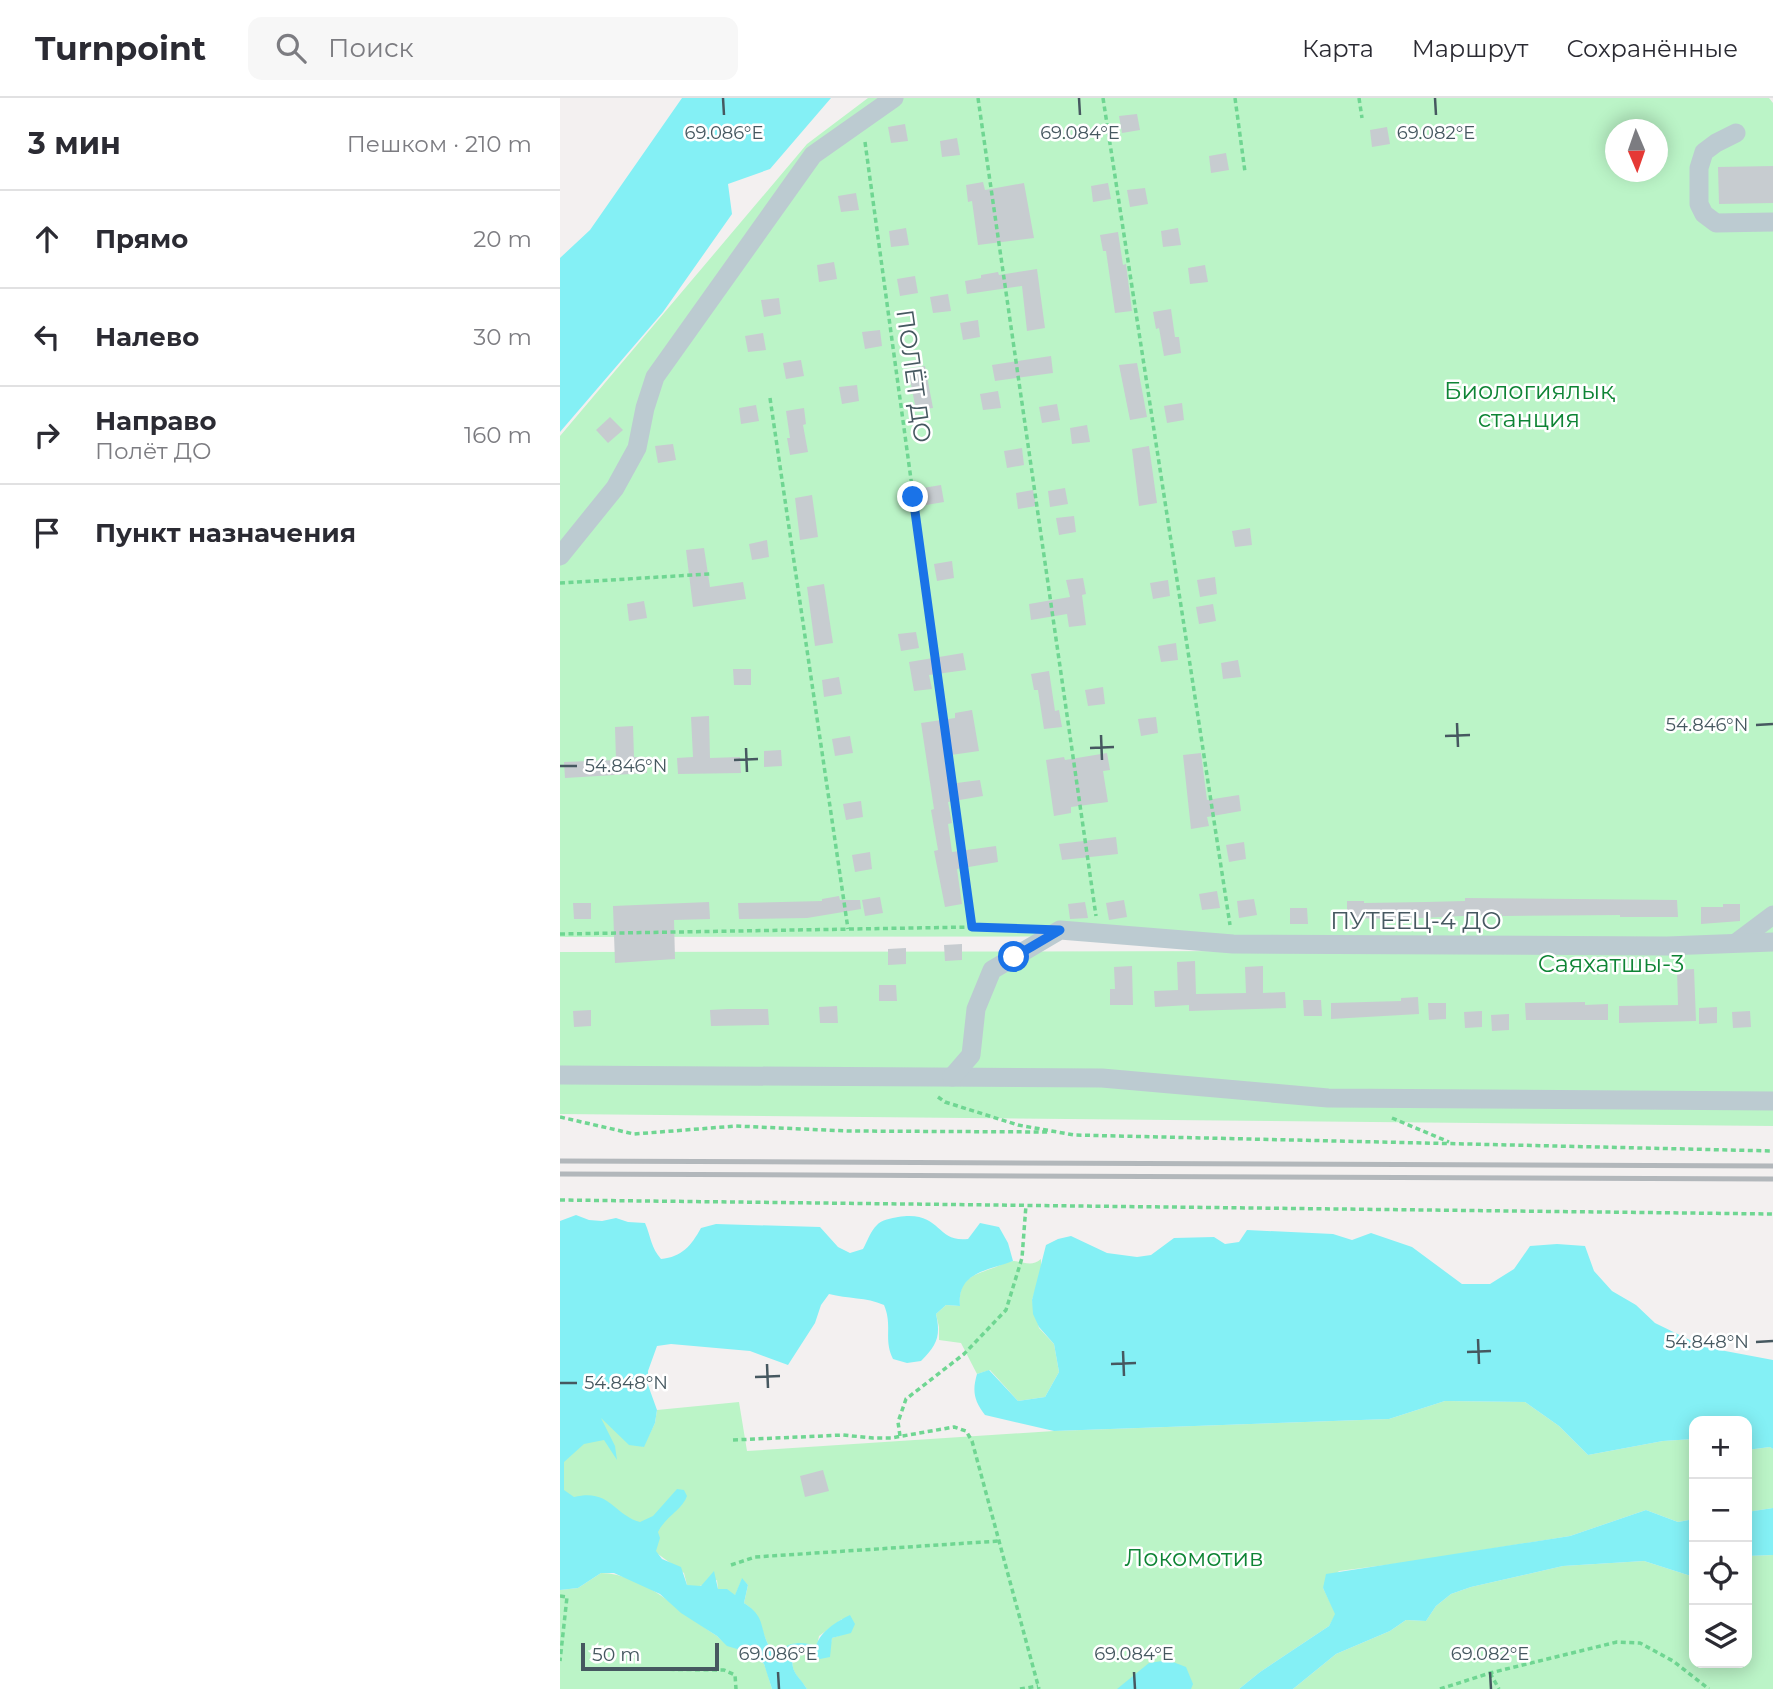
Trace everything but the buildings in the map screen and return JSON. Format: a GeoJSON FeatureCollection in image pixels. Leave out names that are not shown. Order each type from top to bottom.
{"type":"FeatureCollection","features":[{"type":"Feature","properties":{"kind":"street"},"geometry":{"type":"LineString","coordinates":[[560,556],[615,488],[637,448],[655,377],[813,155],[894,98]]}},
{"type":"Feature","properties":{"kind":"street"},"geometry":{"type":"LineString","coordinates":[[1737,133],[1703,152],[1699,168],[1699,204],[1704,214],[1716,223],[1773,222]]}},
{"type":"Feature","properties":{"kind":"street"},"geometry":{"type":"LineString","coordinates":[[1737,942],[1773,915]]}},
{"type":"Feature","properties":{"kind":"street"},"geometry":{"type":"LineString","coordinates":[[952,1077],[971,1055],[976,1010],[992,970],[1060,930]]}},
{"type":"Feature","properties":{"kind":"street","name":"ПУТЕЕЦ-4 ДО"},"geometry":{"type":"LineString","coordinates":[[1060,930],[1233,944],[1667,946],[1773,942]]}},
{"type":"Feature","properties":{"kind":"street"},"geometry":{"type":"LineString","coordinates":[[560,1075],[1102,1078],[1328,1098],[1773,1101]]}},
{"type":"Feature","properties":{"kind":"path"},"geometry":{"type":"LineString","coordinates":[[978,98],[1098,932]]}},
{"type":"Feature","properties":{"kind":"path"},"geometry":{"type":"LineString","coordinates":[[1103,98],[1233,944]]}},
{"type":"Feature","properties":{"kind":"path"},"geometry":{"type":"LineString","coordinates":[[1235,98],[1245,172]]}},
{"type":"Feature","properties":{"kind":"path"},"geometry":{"type":"LineString","coordinates":[[1359,98],[1362,118]]}},
{"type":"Feature","properties":{"kind":"path","name":"ПОЛЁТ ДО"},"geometry":{"type":"LineString","coordinates":[[862,121],[972,927]]}},
{"type":"Feature","properties":{"kind":"path"},"geometry":{"type":"LineString","coordinates":[[770,398],[848,929]]}},
{"type":"Feature","properties":{"kind":"path"},"geometry":{"type":"LineString","coordinates":[[560,583],[710,574]]}},
{"type":"Feature","properties":{"kind":"path"},"geometry":{"type":"LineString","coordinates":[[560,934],[972,927],[1060,930]]}},
{"type":"Feature","properties":{"kind":"path"},"geometry":{"type":"LineString","coordinates":[[935,1096],[945,1102],[1018,1125],[1074,1135],[1773,1151]]}},
{"type":"Feature","properties":{"kind":"path"},"geometry":{"type":"LineString","coordinates":[[1381,1113],[1454,1143]]}},
{"type":"Feature","properties":{"kind":"path"},"geometry":{"type":"LineString","coordinates":[[560,1116],[634,1134],[736,1126],[847,1131],[1062,1132]]}},
{"type":"Feature","properties":{"kind":"path"},"geometry":{"type":"LineString","coordinates":[[560,1200],[1773,1214]]}},
{"type":"Feature","properties":{"kind":"path"},"geometry":{"type":"LineString","coordinates":[[900,1436],[898,1422],[906,1399],[964,1354],[1006,1310],[1022,1258],[1026,1205]]}},
{"type":"Feature","properties":{"kind":"path"},"geometry":{"type":"LineString","coordinates":[[733,1440],[843,1435],[873,1438],[954,1427],[966,1431],[972,1441],[1039,1688],[1020,1689]]}},
{"type":"Feature","properties":{"kind":"path"},"geometry":{"type":"LineString","coordinates":[[730,1565],[755,1557],[999,1541]]}},
{"type":"Feature","properties":{"kind":"path"},"geometry":{"type":"LineString","coordinates":[[560,1595],[568,1597],[560,1661]]}},
{"type":"Feature","properties":{"kind":"path"},"geometry":{"type":"LineString","coordinates":[[1440,1689],[1490,1673],[1617,1642],[1640,1643],[1673,1661],[1709,1689]]}},
{"type":"Feature","properties":{"kind":"path"},"geometry":{"type":"LineString","coordinates":[[643,1669],[724,1670],[735,1675],[736,1689]]}},
{"type":"Feature","properties":{"kind":"path"},"geometry":{"type":"LineString","coordinates":[[1490,1673],[1499,1689]]}},
{"type":"Feature","properties":{"kind":"green space"},"geometry":{"type":"Polygon","coordinates":[[[868,98],[1769,98],[1773,103],[1773,1126],[560,1114],[560,952],[1368,951],[1365,936],[560,937],[560,436],[807,144],[868,98]]]}},
{"type":"Feature","properties":{"kind":"green space"},"geometry":{"type":"Polygon","coordinates":[[[1041,1259],[1041,1273],[1032,1300],[1039,1328],[1054,1344],[1059,1372],[1045,1397],[1018,1401],[990,1370],[977,1374],[961,1343],[939,1340],[936,1314],[946,1305],[960,1306],[961,1290],[972,1276],[1009,1262],[1031,1263],[1041,1259]]]}},
{"type":"Feature","properties":{"kind":"green space","name":"Локомотив"},"geometry":{"type":"Polygon","coordinates":[[[560,1327],[643,1447],[655,1423],[657,1410],[739,1402],[747,1451],[1054,1431],[1389,1419],[1445,1401],[1525,1402],[1559,1426],[1588,1455],[1663,1441],[1689,1439],[1689,1520],[1678,1522],[1646,1510],[1570,1536],[1339,1571],[1323,1588],[1336,1614],[1329,1626],[1239,1689],[807,1689],[793,1670],[793,1653],[802,1650],[811,1656],[830,1647],[832,1638],[851,1632],[842,1619],[819,1636],[817,1646],[771,1649],[758,1618],[744,1603],[748,1585],[742,1579],[735,1596],[718,1589],[717,1580],[699,1586],[687,1585],[684,1573],[658,1554],[560,1539],[560,1327]]]}},
{"type":"Feature","properties":{"kind":"green space"},"geometry":{"type":"Polygon","coordinates":[[[1752,1449],[1773,1449],[1773,1508],[1752,1511],[1752,1449]]]}},
{"type":"Feature","properties":{"kind":"green space"},"geometry":{"type":"Polygon","coordinates":[[[1773,1555],[1773,1689],[1293,1689],[1336,1654],[1390,1631],[1406,1620],[1426,1621],[1436,1606],[1451,1594],[1563,1566],[1644,1561],[1689,1575],[1689,1668],[1752,1668],[1752,1556],[1773,1555]]]}},
{"type":"Feature","properties":{"kind":"green space"},"geometry":{"type":"Polygon","coordinates":[[[601,1573],[617,1575],[648,1587],[729,1645],[758,1657],[765,1667],[772,1689],[560,1689],[560,1590],[578,1588],[601,1573]]]}},
{"type":"Feature","properties":{"kind":"water"},"geometry":{"type":"Polygon","coordinates":[[[682,98],[831,98],[770,169],[728,184],[732,214],[663,312],[560,432],[560,258],[590,230],[682,98]]]}},
{"type":"Feature","properties":{"kind":"water"},"geometry":{"type":"Polygon","coordinates":[[[576,1215],[589,1220],[616,1218],[645,1223],[661,1259],[680,1253],[701,1228],[716,1224],[820,1227],[838,1247],[850,1253],[863,1249],[873,1230],[881,1222],[912,1216],[931,1222],[957,1239],[968,1239],[980,1223],[999,1227],[1008,1243],[1013,1261],[976,1274],[963,1286],[960,1306],[946,1305],[936,1314],[936,1340],[921,1361],[907,1363],[893,1359],[884,1305],[829,1294],[821,1305],[815,1323],[788,1365],[750,1351],[671,1344],[657,1346],[648,1371],[648,1385],[657,1410],[655,1423],[644,1447],[629,1445],[601,1418],[615,1446],[617,1460],[604,1440],[584,1444],[564,1462],[564,1490],[574,1497],[586,1495],[604,1499],[631,1519],[640,1522],[653,1516],[677,1489],[684,1490],[687,1496],[685,1501],[658,1532],[660,1538],[656,1551],[662,1559],[681,1567],[687,1585],[701,1586],[714,1571],[718,1589],[727,1589],[735,1595],[742,1578],[748,1585],[744,1603],[760,1619],[771,1649],[781,1650],[798,1643],[816,1646],[825,1632],[850,1615],[855,1624],[851,1633],[832,1638],[830,1657],[820,1659],[802,1650],[793,1653],[795,1673],[807,1689],[772,1689],[764,1664],[754,1654],[727,1646],[717,1636],[681,1613],[660,1594],[614,1573],[601,1573],[578,1588],[560,1590],[560,1221],[576,1215]]]}},
{"type":"Feature","properties":{"kind":"water"},"geometry":{"type":"Polygon","coordinates":[[[1247,1230],[1333,1234],[1352,1240],[1371,1233],[1412,1247],[1462,1284],[1490,1284],[1514,1269],[1530,1246],[1585,1246],[1594,1271],[1612,1291],[1636,1305],[1655,1323],[1704,1347],[1773,1360],[1773,1449],[1752,1449],[1752,1416],[1689,1416],[1689,1439],[1663,1441],[1588,1455],[1559,1426],[1525,1402],[1445,1401],[1389,1419],[1054,1431],[985,1415],[981,1410],[975,1396],[977,1374],[989,1370],[1018,1401],[1045,1397],[1059,1372],[1054,1344],[1039,1327],[1033,1314],[1032,1300],[1046,1245],[1071,1236],[1107,1253],[1137,1257],[1151,1255],[1174,1238],[1214,1237],[1225,1244],[1239,1242],[1247,1230]]]}},
{"type":"Feature","properties":{"kind":"water"},"geometry":{"type":"Polygon","coordinates":[[[1773,1508],[1773,1555],[1752,1556],[1752,1511],[1773,1508]]]}},
{"type":"Feature","properties":{"kind":"water"},"geometry":{"type":"Polygon","coordinates":[[[1646,1510],[1678,1522],[1689,1520],[1689,1575],[1644,1561],[1563,1566],[1471,1587],[1451,1594],[1436,1606],[1426,1621],[1406,1620],[1390,1631],[1336,1654],[1293,1689],[1239,1689],[1329,1626],[1335,1614],[1323,1588],[1326,1574],[1570,1536],[1646,1510]]]}},
{"type":"Feature","properties":{"kind":"water"},"geometry":{"type":"Polygon","coordinates":[[[1168,1660],[1186,1667],[1193,1684],[1191,1689],[1117,1689],[1149,1663],[1168,1660]]]}},
{"type":"Feature","properties":{"kind":"railway"},"geometry":{"type":"LineString","coordinates":[[560,1161],[1773,1166]]}},
{"type":"Feature","properties":{"kind":"railway"},"geometry":{"type":"LineString","coordinates":[[560,1174],[1773,1179]]}},
{"type":"Feature","properties":{"kind":"route"},"geometry":{"type":"LineString","coordinates":[[913,497],[972,927],[1060,930],[1014,957]]}},
{"type":"Feature","properties":{"kind":"park label","name":"Биологиялық станция"},"geometry":{"type":"Point","coordinates":[1529,404]}},
{"type":"Feature","properties":{"kind":"park label","name":"Саяхатшы-3"},"geometry":{"type":"Point","coordinates":[1611,963]}}]}
